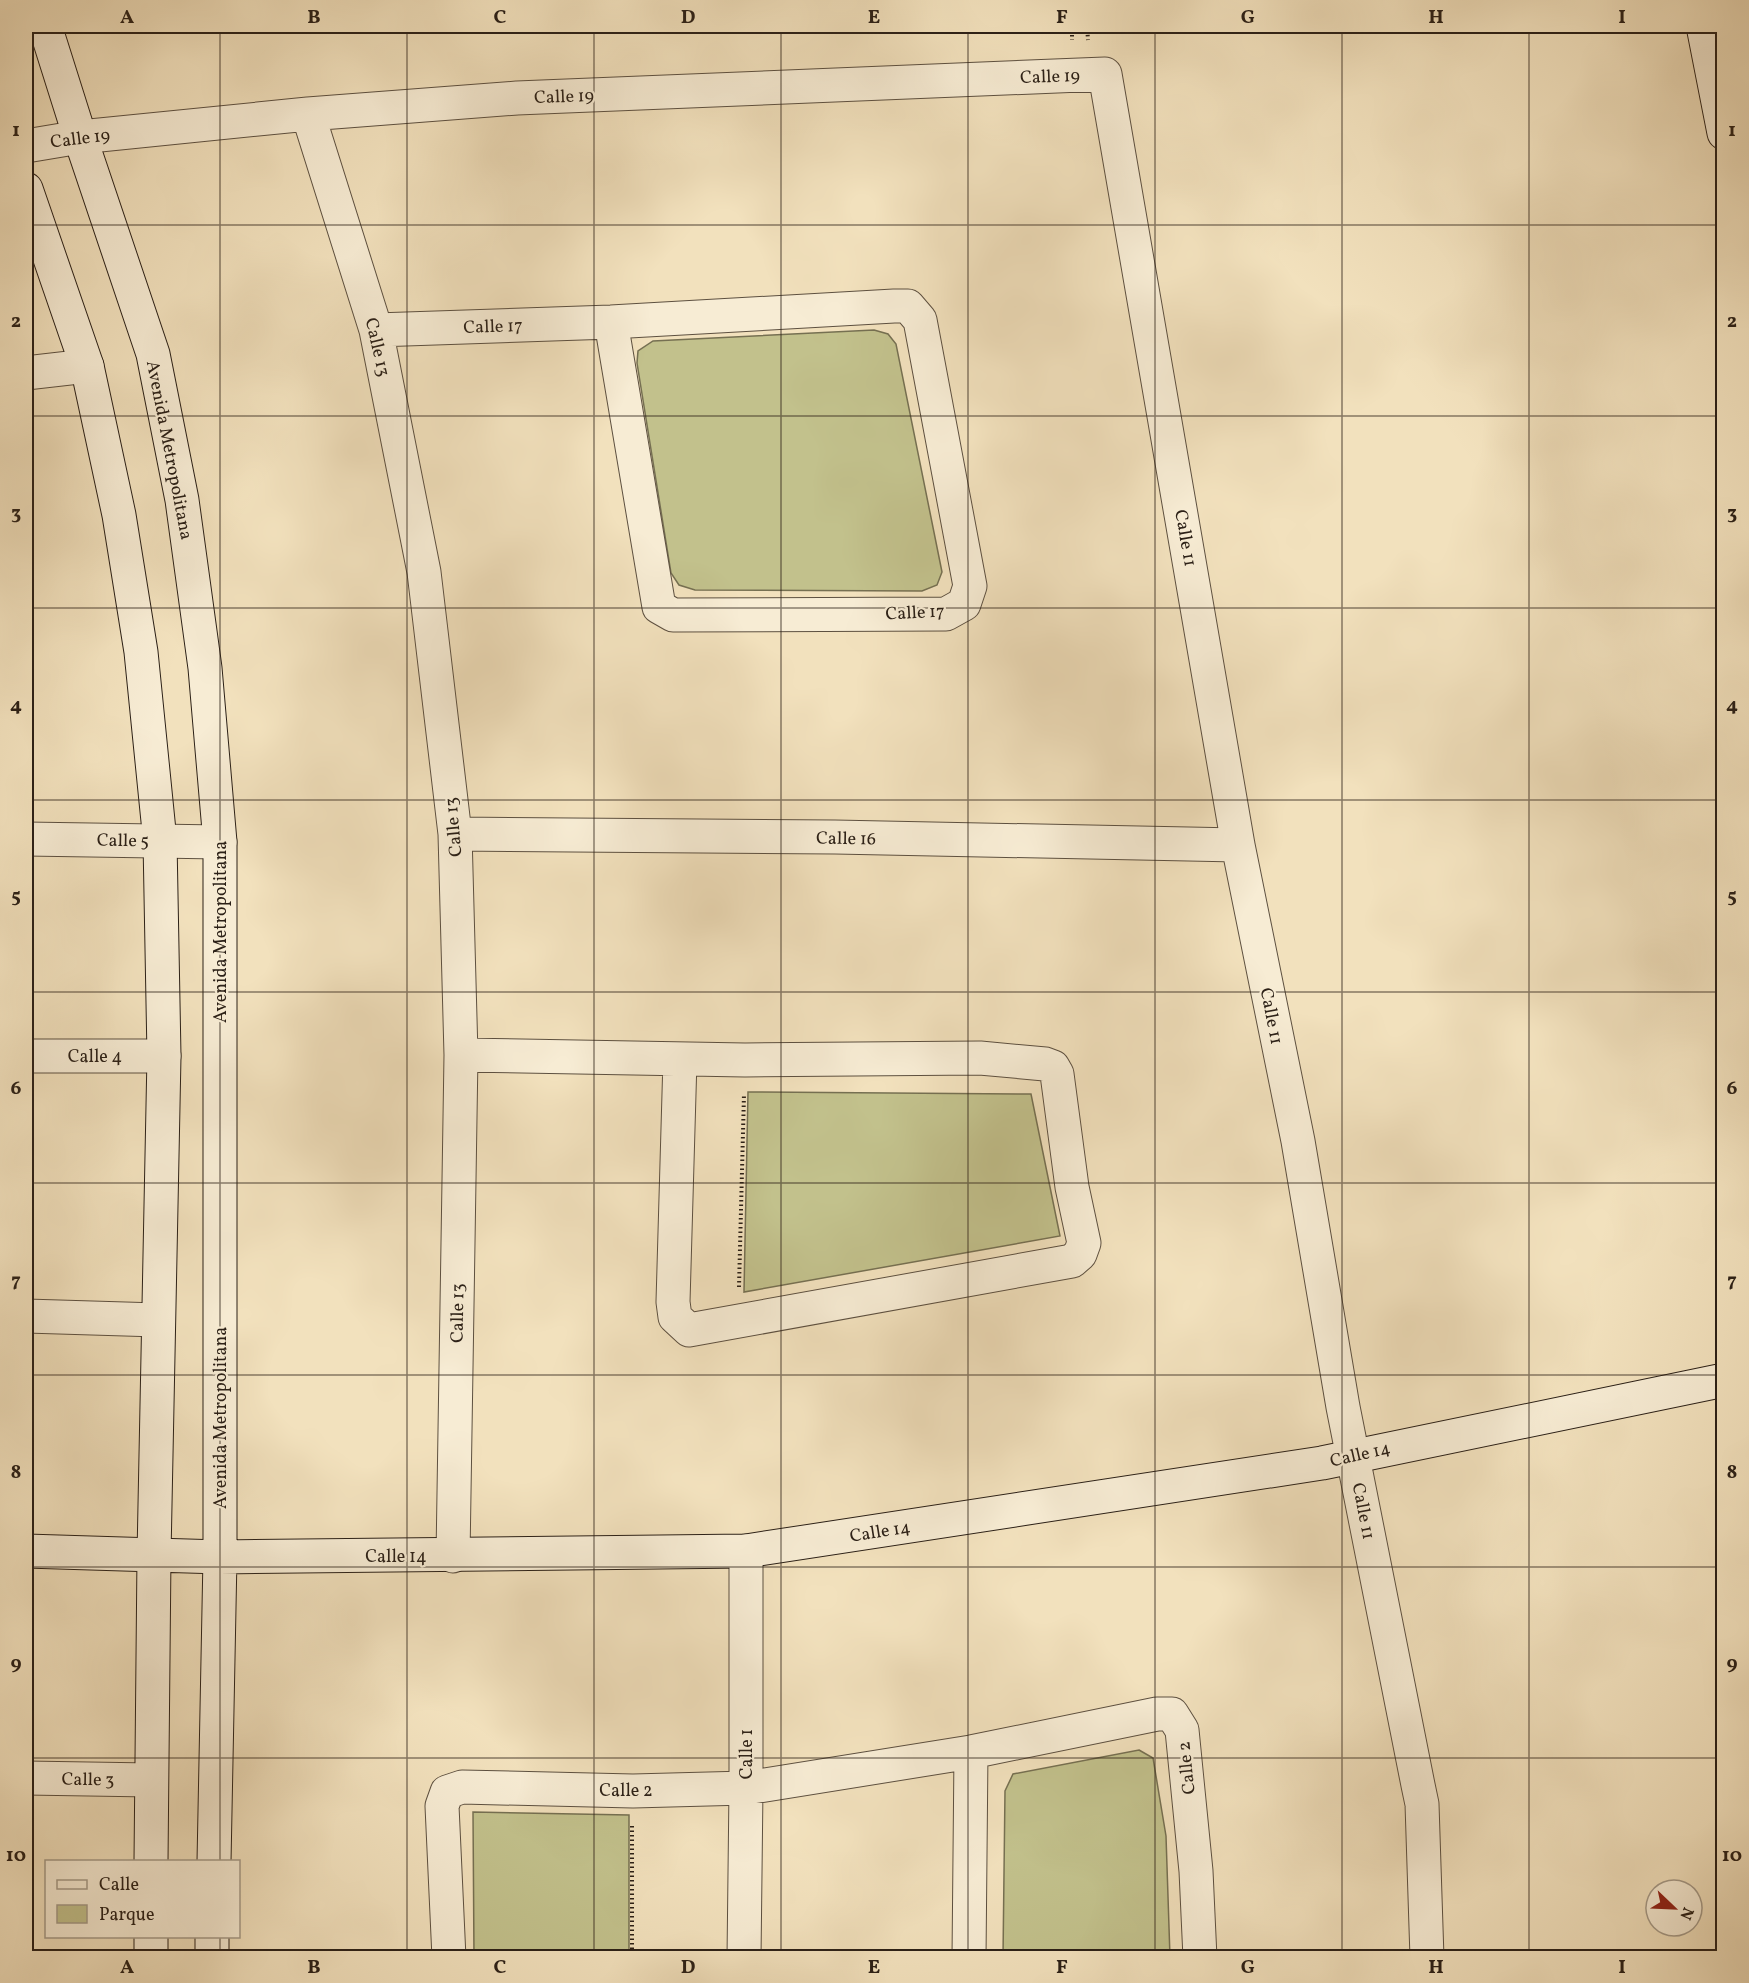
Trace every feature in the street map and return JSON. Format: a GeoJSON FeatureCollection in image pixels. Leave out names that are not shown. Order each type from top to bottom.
{"type":"FeatureCollection","features":[{"type":"Feature","properties":{"kind":"street","name":"Avenida Metropolitana"},"geometry":{"type":"LineString","coordinates":[[45,26],[153,354],[184,511],[205,668],[220,842],[220,1557],[214,1860]]}},
{"type":"Feature","properties":{"kind":"street"},"geometry":{"type":"LineString","coordinates":[[1703,26],[1724,134]]}},
{"type":"Feature","properties":{"kind":"street","name":"Calle 19"},"geometry":{"type":"LineString","coordinates":[[26,146],[80,137],[308,114],[517,98],[1106,74]]}},
{"type":"Feature","properties":{"kind":"street","name":"Calle 11"},"geometry":{"type":"LineString","coordinates":[[1106,74],[1238,845],[1298,1142],[1353,1455],[1422,1804],[1427,1958]]}},
{"type":"Feature","properties":{"kind":"street","name":"Calle 13"},"geometry":{"type":"LineString","coordinates":[[308,114],[376,330],[424,572],[455,834],[461,1055],[453,1556]]}},
{"type":"Feature","properties":{"kind":"street"},"geometry":{"type":"LineString","coordinates":[[26,189],[87,366],[119,515],[141,652],[160,841],[164,1056],[154,1555],[151,1860]]}},
{"type":"Feature","properties":{"kind":"street","name":"Calle 17"},"geometry":{"type":"LineString","coordinates":[[376,330],[610,322],[908,306],[920,320],[970,586],[964,604],[946,614],[673,615],[659,607],[610,322]]}},
{"type":"Feature","properties":{"kind":"street"},"geometry":{"type":"LineString","coordinates":[[26,373],[87,366]]}},
{"type":"Feature","properties":{"kind":"street","name":"Calle 16"},"geometry":{"type":"LineString","coordinates":[[455,834],[835,837],[1238,845]]}},
{"type":"Feature","properties":{"kind":"street","name":"Calle 5"},"geometry":{"type":"LineString","coordinates":[[26,839],[220,842]]}},
{"type":"Feature","properties":{"kind":"street"},"geometry":{"type":"LineString","coordinates":[[461,1055],[745,1060],[980,1058],[1045,1064],[1053,1067],[1058,1084],[1072,1187],[1084,1243],[1080,1254],[1072,1261],[689,1330],[675,1317],[673,1302],[680,1059]]}},
{"type":"Feature","properties":{"kind":"street","name":"Calle 4"},"geometry":{"type":"LineString","coordinates":[[26,1056],[164,1056]]}},
{"type":"Feature","properties":{"kind":"street"},"geometry":{"type":"LineString","coordinates":[[26,1316],[158,1320]]}},
{"type":"Feature","properties":{"kind":"street","name":"Calle 14"},"geometry":{"type":"LineString","coordinates":[[26,1551],[220,1557],[746,1551],[1322,1463],[1724,1380]]}},
{"type":"Feature","properties":{"kind":"street","name":"Calle 1"},"geometry":{"type":"LineString","coordinates":[[744,1958],[746,1551]]}},
{"type":"Feature","properties":{"kind":"street","name":"Calle 2"},"geometry":{"type":"LineString","coordinates":[[449,1958],[442,1806],[447,1792],[462,1787],[633,1791],[746,1788],[971,1752],[1157,1714],[1172,1714],[1182,1730],[1196,1871],[1200,1958]]}},
{"type":"Feature","properties":{"kind":"street"},"geometry":{"type":"LineString","coordinates":[[969,1958],[971,1752]]}},
{"type":"Feature","properties":{"kind":"street","name":"Calle 3"},"geometry":{"type":"LineString","coordinates":[[26,1778],[151,1780]]}},
{"type":"Feature","properties":{"kind":"street"},"geometry":{"type":"LineString","coordinates":[[151,1938],[151,1958]]}},
{"type":"Feature","properties":{"kind":"street"},"geometry":{"type":"LineString","coordinates":[[212,1938],[212,1958]]}},
{"type":"Feature","properties":{"kind":"path"},"geometry":{"type":"LineString","coordinates":[[738,1321],[745,1060]]}},
{"type":"Feature","properties":{"kind":"path"},"geometry":{"type":"LineString","coordinates":[[632,1958],[633,1791]]}},
{"type":"Feature","properties":{"kind":"green space"},"geometry":{"type":"Polygon","coordinates":[[[874,330],[888,334],[896,344],[942,572],[937,585],[922,591],[695,590],[679,585],[671,573],[637,363],[638,351],[653,341],[874,330]]]}},
{"type":"Feature","properties":{"kind":"green space"},"geometry":{"type":"Polygon","coordinates":[[[748,1092],[1031,1094],[1060,1236],[744,1292],[748,1092]]]}},
{"type":"Feature","properties":{"kind":"green space"},"geometry":{"type":"Polygon","coordinates":[[[1139,1750],[1153,1758],[1166,1836],[1170,1957],[1003,1957],[1005,1791],[1013,1774],[1139,1750]]]}},
{"type":"Feature","properties":{"kind":"green space"},"geometry":{"type":"Polygon","coordinates":[[[473,1812],[629,1815],[629,1957],[474,1957],[473,1812]]]}}]}
